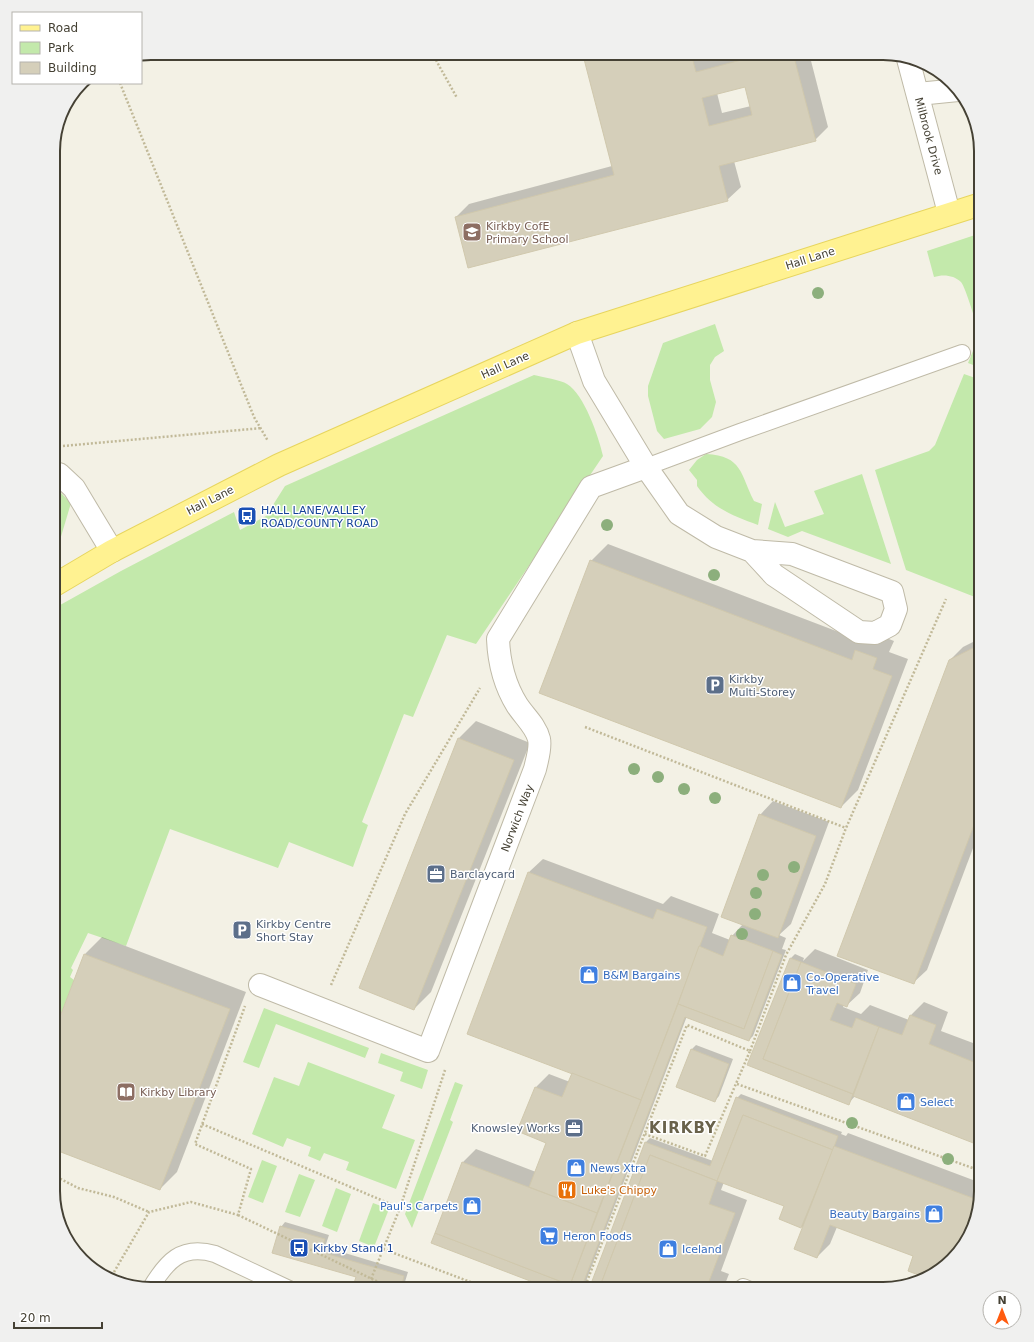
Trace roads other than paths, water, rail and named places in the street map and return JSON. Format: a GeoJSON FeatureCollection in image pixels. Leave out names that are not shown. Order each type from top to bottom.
{"type":"FeatureCollection","features":[{"type":"Feature","properties":{"kind":"main road","name":"Hall Lane"},"geometry":{"type":"LineString","coordinates":[[60,582],[112,551],[279,465],[577,333],[974,206]]}},
{"type":"Feature","properties":{"kind":"street","name":"Milbrook Drive"},"geometry":{"type":"LineString","coordinates":[[910,64],[949,213]]}},
{"type":"Feature","properties":{"kind":"street"},"geometry":{"type":"LineString","coordinates":[[918,94],[950,91]]}},
{"type":"Feature","properties":{"kind":"street"},"geometry":{"type":"LineString","coordinates":[[577,333],[594,381],[646,467],[679,514],[716,537],[752,551],[792,554],[892,592],[896,609],[890,625],[875,633],[859,632],[774,575],[752,551]]}},
{"type":"Feature","properties":{"kind":"street","name":"Norwich Way"},"geometry":{"type":"LineString","coordinates":[[260,985],[428,1051],[535,769],[539,750],[539,739],[534,728],[517,705],[502,672],[498,656],[498,639],[591,487],[646,467]]}},
{"type":"Feature","properties":{"kind":"street"},"geometry":{"type":"LineString","coordinates":[[60,475],[74,488],[112,551]]}},
{"type":"Feature","properties":{"kind":"lane"},"geometry":{"type":"LineString","coordinates":[[646,467],[962,353]]}},
{"type":"Feature","properties":{"kind":"lane"},"geometry":{"type":"LineString","coordinates":[[154,1282],[169,1262],[182,1254],[193,1251],[204,1251],[215,1254],[274,1282]]}},
{"type":"Feature","properties":{"kind":"place","name":"Kirkby CofE Primary School"},"geometry":{"type":"Point","coordinates":[472,232]}},
{"type":"Feature","properties":{"kind":"place","name":"HALL LANE/VALLEY ROAD/COUNTY ROAD"},"geometry":{"type":"Point","coordinates":[247,516]}},
{"type":"Feature","properties":{"kind":"place","name":"Kirkby Multi-Storey"},"geometry":{"type":"Point","coordinates":[715,685]}},
{"type":"Feature","properties":{"kind":"place","name":"Barclaycard"},"geometry":{"type":"Point","coordinates":[436,874]}},
{"type":"Feature","properties":{"kind":"place","name":"Kirkby Centre Short Stay"},"geometry":{"type":"Point","coordinates":[242,930]}},
{"type":"Feature","properties":{"kind":"place","name":"B&M Bargains"},"geometry":{"type":"Point","coordinates":[589,975]}},
{"type":"Feature","properties":{"kind":"place","name":"Co-Operative Travel"},"geometry":{"type":"Point","coordinates":[792,983]}},
{"type":"Feature","properties":{"kind":"place","name":"Kirkby Library"},"geometry":{"type":"Point","coordinates":[126,1092]}},
{"type":"Feature","properties":{"kind":"place","name":"Select"},"geometry":{"type":"Point","coordinates":[906,1102]}},
{"type":"Feature","properties":{"kind":"place","name":"Knowsley Works"},"geometry":{"type":"Point","coordinates":[574,1128]}},
{"type":"Feature","properties":{"kind":"place","name":"News Xtra"},"geometry":{"type":"Point","coordinates":[576,1168]}},
{"type":"Feature","properties":{"kind":"place","name":"Luke's Chippy"},"geometry":{"type":"Point","coordinates":[567,1190]}},
{"type":"Feature","properties":{"kind":"place","name":"Paul's Carpets"},"geometry":{"type":"Point","coordinates":[472,1206]}},
{"type":"Feature","properties":{"kind":"place","name":"Beauty Bargains"},"geometry":{"type":"Point","coordinates":[934,1214]}},
{"type":"Feature","properties":{"kind":"place","name":"Heron Foods"},"geometry":{"type":"Point","coordinates":[549,1236]}},
{"type":"Feature","properties":{"kind":"place","name":"Kirkby Stand 1"},"geometry":{"type":"Point","coordinates":[299,1248]}},
{"type":"Feature","properties":{"kind":"place","name":"Iceland"},"geometry":{"type":"Point","coordinates":[668,1249]}},
{"type":"Feature","properties":{"kind":"district","name":"KIRKBY"},"geometry":{"type":"Point","coordinates":[683,1128]}}]}
